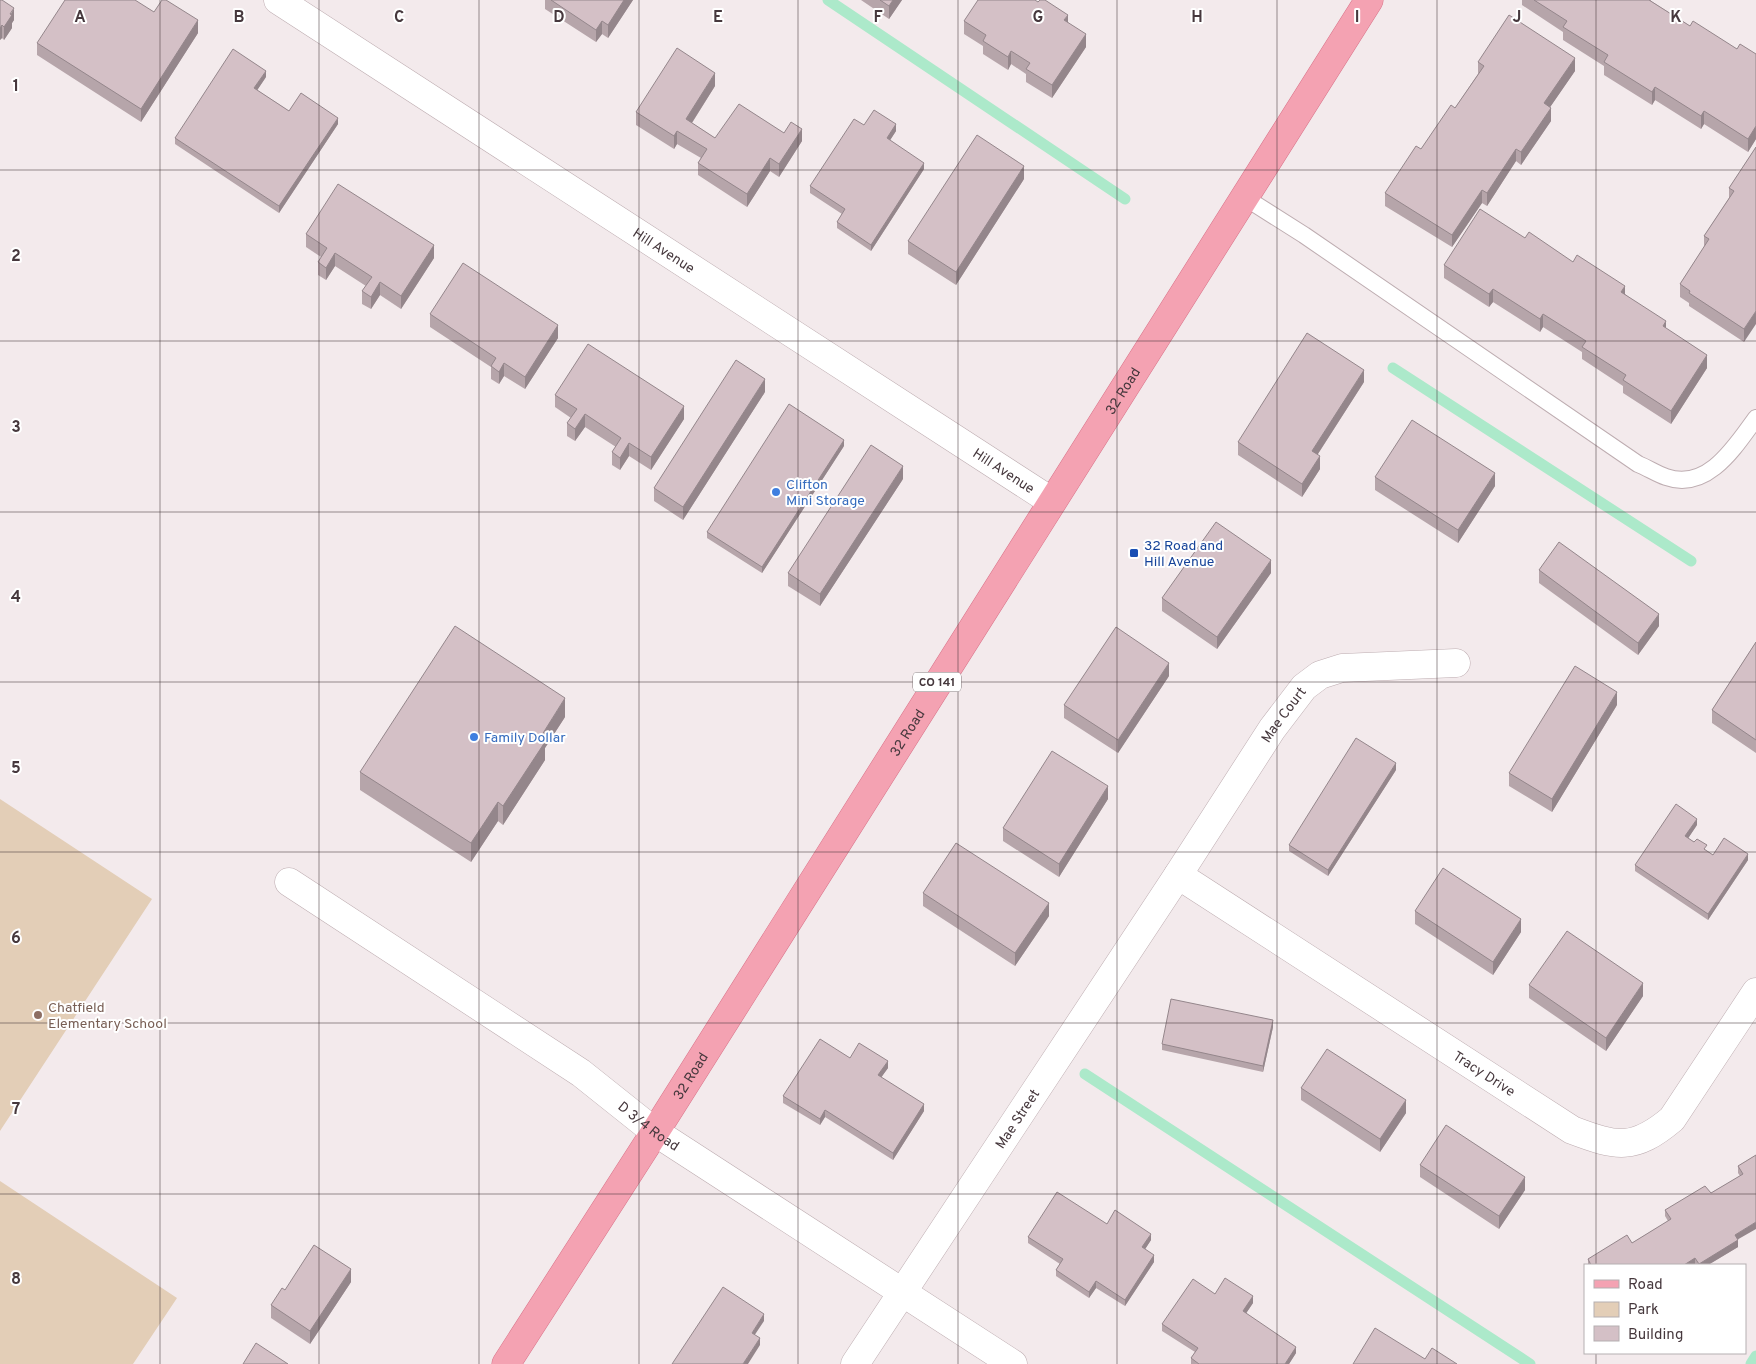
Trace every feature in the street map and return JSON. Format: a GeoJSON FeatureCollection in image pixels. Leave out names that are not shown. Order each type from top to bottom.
{"type":"FeatureCollection","features":[{"type":"Feature","properties":{"kind":"main road","name":"32 Road"},"geometry":{"type":"LineString","coordinates":[[506,1364],[655,1132],[1051,501],[1369,0]]}},
{"type":"Feature","properties":{"kind":"street","name":"Hill Avenue"},"geometry":{"type":"LineString","coordinates":[[278,0],[1051,501]]}},
{"type":"Feature","properties":{"kind":"street","name":"Mae Court"},"geometry":{"type":"LineString","coordinates":[[1178,875],[1272,729],[1304,687],[1320,675],[1342,668],[1456,663]]}},
{"type":"Feature","properties":{"kind":"street","name":"Tracy Drive"},"geometry":{"type":"LineString","coordinates":[[1178,875],[1572,1130],[1602,1142],[1630,1144],[1654,1134],[1672,1118],[1756,992]]}},
{"type":"Feature","properties":{"kind":"street","name":"Mae Street"},"geometry":{"type":"LineString","coordinates":[[855,1364],[1178,875]]}},
{"type":"Feature","properties":{"kind":"street","name":"D 3/4 Road"},"geometry":{"type":"LineString","coordinates":[[289,882],[581,1073],[655,1132],[1013,1364]]}},
{"type":"Feature","properties":{"kind":"lane"},"geometry":{"type":"LineString","coordinates":[[1244,197],[1304,235],[1638,464],[1668,478],[1691,478],[1710,472],[1727,457],[1756,418]]}},
{"type":"Feature","properties":{"kind":"green space","name":"Chatfield Elementary School"},"geometry":{"type":"Polygon","coordinates":[[[0,799],[152,899],[0,1131],[0,799]]]}},
{"type":"Feature","properties":{"kind":"green space"},"geometry":{"type":"Polygon","coordinates":[[[0,1181],[177,1298],[133,1364],[0,1364],[0,1181]]]}},
{"type":"Feature","properties":{"kind":"building"},"geometry":{"type":"Polygon","coordinates":[[[0,0],[14,8],[4,27],[2,25],[0,28],[0,0]]]}},
{"type":"Feature","properties":{"kind":"building"},"geometry":{"type":"Polygon","coordinates":[[[65,0],[135,0],[154,12],[162,0],[166,0],[198,20],[141,109],[37,43],[65,0]]]}},
{"type":"Feature","properties":{"kind":"building"},"geometry":{"type":"Polygon","coordinates":[[[551,0],[624,0],[608,25],[602,21],[596,30],[551,0]]]}},
{"type":"Feature","properties":{"kind":"building"},"geometry":{"type":"Polygon","coordinates":[[[880,0],[893,0],[889,6],[880,0]]]}},
{"type":"Feature","properties":{"kind":"building"},"geometry":{"type":"Polygon","coordinates":[[[978,0],[1035,0],[1038,2],[1045,0],[1068,15],[1064,20],[1086,34],[1052,85],[1026,69],[1030,63],[1011,51],[1008,57],[983,41],[986,35],[964,21],[978,0]]]}},
{"type":"Feature","properties":{"kind":"building"},"geometry":{"type":"Polygon","coordinates":[[[1534,0],[1649,0],[1690,26],[1693,21],[1737,49],[1740,44],[1756,54],[1756,126],[1748,139],[1704,111],[1701,116],[1655,87],[1652,92],[1604,62],[1608,55],[1563,27],[1567,21],[1534,0]]]}},
{"type":"Feature","properties":{"kind":"building"},"geometry":{"type":"Polygon","coordinates":[[[1509,15],[1575,58],[1544,103],[1551,108],[1521,152],[1516,149],[1487,193],[1482,190],[1452,235],[1385,193],[1416,146],[1421,149],[1451,105],[1455,108],[1484,66],[1478,62],[1509,15]]]}},
{"type":"Feature","properties":{"kind":"building"},"geometry":{"type":"Polygon","coordinates":[[[677,48],[715,73],[686,119],[715,138],[739,104],[784,133],[791,122],[802,129],[779,164],[770,158],[747,194],[698,163],[707,149],[677,131],[674,136],[636,112],[677,48]]]}},
{"type":"Feature","properties":{"kind":"building"},"geometry":{"type":"Polygon","coordinates":[[[233,49],[266,71],[254,88],[289,111],[301,93],[338,118],[279,206],[175,138],[233,49]]]}},
{"type":"Feature","properties":{"kind":"building"},"geometry":{"type":"Polygon","coordinates":[[[874,110],[896,124],[887,138],[924,163],[871,245],[837,222],[845,209],[810,186],[854,119],[864,125],[874,110]]]}},
{"type":"Feature","properties":{"kind":"building"},"geometry":{"type":"Polygon","coordinates":[[[977,135],[1024,166],[956,272],[908,241],[977,135]]]}},
{"type":"Feature","properties":{"kind":"building"},"geometry":{"type":"Polygon","coordinates":[[[1756,147],[1756,311],[1744,329],[1689,293],[1690,291],[1680,284],[1709,239],[1704,236],[1734,191],[1729,188],[1756,147]]]}},
{"type":"Feature","properties":{"kind":"building"},"geometry":{"type":"Polygon","coordinates":[[[338,184],[434,245],[401,296],[380,282],[371,297],[362,291],[372,277],[335,253],[326,268],[318,262],[327,248],[306,234],[338,184]]]}},
{"type":"Feature","properties":{"kind":"building"},"geometry":{"type":"Polygon","coordinates":[[[1480,209],[1525,238],[1529,232],[1573,262],[1577,255],[1625,286],[1621,292],[1666,321],[1663,326],[1707,355],[1671,411],[1623,380],[1626,375],[1582,347],[1586,341],[1543,314],[1540,319],[1493,289],[1489,294],[1444,265],[1480,209]]]}},
{"type":"Feature","properties":{"kind":"building"},"geometry":{"type":"Polygon","coordinates":[[[463,263],[558,325],[525,377],[504,363],[499,372],[491,366],[496,358],[430,314],[463,263]]]}},
{"type":"Feature","properties":{"kind":"building"},"geometry":{"type":"Polygon","coordinates":[[[1307,333],[1364,370],[1312,451],[1320,456],[1302,484],[1238,442],[1307,333]]]}},
{"type":"Feature","properties":{"kind":"building"},"geometry":{"type":"Polygon","coordinates":[[[588,344],[684,406],[651,457],[629,443],[620,458],[612,452],[621,438],[585,414],[575,429],[567,423],[577,409],[555,395],[588,344]]]}},
{"type":"Feature","properties":{"kind":"building"},"geometry":{"type":"Polygon","coordinates":[[[736,360],[765,379],[683,507],[654,488],[736,360]]]}},
{"type":"Feature","properties":{"kind":"building","name":"Clifton Mini Storage"},"geometry":{"type":"Polygon","coordinates":[[[789,404],[844,440],[762,567],[707,532],[789,404]]]}},
{"type":"Feature","properties":{"kind":"building"},"geometry":{"type":"Polygon","coordinates":[[[1412,420],[1495,473],[1458,530],[1375,477],[1412,420]]]}},
{"type":"Feature","properties":{"kind":"building","name":"Clifton Mini Storage"},"geometry":{"type":"Polygon","coordinates":[[[871,445],[903,466],[820,594],[788,573],[871,445]]]}},
{"type":"Feature","properties":{"kind":"building"},"geometry":{"type":"Polygon","coordinates":[[[1216,522],[1271,560],[1217,637],[1162,598],[1216,522]]]}},
{"type":"Feature","properties":{"kind":"building"},"geometry":{"type":"Polygon","coordinates":[[[1559,542],[1659,614],[1638,643],[1539,570],[1559,542]]]}},
{"type":"Feature","properties":{"kind":"building","name":"Family Dollar"},"geometry":{"type":"Polygon","coordinates":[[[455,626],[565,698],[540,738],[545,742],[503,806],[498,802],[471,843],[360,772],[455,626]]]}},
{"type":"Feature","properties":{"kind":"building"},"geometry":{"type":"Polygon","coordinates":[[[1116,627],[1169,663],[1118,740],[1064,705],[1116,627]]]}},
{"type":"Feature","properties":{"kind":"building"},"geometry":{"type":"Polygon","coordinates":[[[1756,642],[1756,740],[1712,710],[1756,642]]]}},
{"type":"Feature","properties":{"kind":"building"},"geometry":{"type":"Polygon","coordinates":[[[1575,666],[1617,692],[1552,799],[1509,773],[1575,666]]]}},
{"type":"Feature","properties":{"kind":"building"},"geometry":{"type":"Polygon","coordinates":[[[1356,738],[1396,763],[1328,870],[1289,845],[1356,738]]]}},
{"type":"Feature","properties":{"kind":"building"},"geometry":{"type":"Polygon","coordinates":[[[1052,751],[1108,786],[1059,864],[1003,828],[1052,751]]]}},
{"type":"Feature","properties":{"kind":"building"},"geometry":{"type":"Polygon","coordinates":[[[1676,804],[1697,819],[1685,836],[1694,842],[1697,839],[1707,845],[1704,849],[1713,855],[1724,838],[1748,854],[1708,914],[1635,865],[1676,804]]]}},
{"type":"Feature","properties":{"kind":"building"},"geometry":{"type":"Polygon","coordinates":[[[956,843],[1049,903],[1015,953],[923,893],[956,843]]]}},
{"type":"Feature","properties":{"kind":"building"},"geometry":{"type":"Polygon","coordinates":[[[1443,868],[1521,919],[1493,962],[1415,911],[1443,868]]]}},
{"type":"Feature","properties":{"kind":"building"},"geometry":{"type":"Polygon","coordinates":[[[1567,931],[1643,983],[1606,1038],[1529,985],[1567,931]]]}},
{"type":"Feature","properties":{"kind":"building"},"geometry":{"type":"Polygon","coordinates":[[[1171,999],[1273,1020],[1263,1066],[1162,1044],[1171,999]]]}},
{"type":"Feature","properties":{"kind":"building"},"geometry":{"type":"Polygon","coordinates":[[[820,1039],[850,1058],[859,1043],[888,1061],[878,1075],[924,1104],[893,1153],[825,1110],[820,1119],[783,1096],[820,1039]]]}},
{"type":"Feature","properties":{"kind":"building"},"geometry":{"type":"Polygon","coordinates":[[[1327,1049],[1406,1100],[1380,1139],[1301,1088],[1327,1049]]]}},
{"type":"Feature","properties":{"kind":"building"},"geometry":{"type":"Polygon","coordinates":[[[1446,1125],[1525,1177],[1499,1216],[1420,1165],[1446,1125]]]}},
{"type":"Feature","properties":{"kind":"building"},"geometry":{"type":"Polygon","coordinates":[[[1756,1155],[1756,1222],[1735,1235],[1738,1240],[1699,1264],[1695,1258],[1686,1264],[1590,1264],[1588,1259],[1627,1235],[1632,1243],[1671,1219],[1665,1210],[1705,1186],[1711,1193],[1743,1174],[1738,1166],[1756,1155]]]}},
{"type":"Feature","properties":{"kind":"building"},"geometry":{"type":"Polygon","coordinates":[[[1057,1192],[1107,1224],[1115,1210],[1151,1234],[1142,1247],[1154,1255],[1125,1300],[1096,1281],[1089,1292],[1056,1270],[1063,1259],[1028,1237],[1057,1192]]]}},
{"type":"Feature","properties":{"kind":"building"},"geometry":{"type":"Polygon","coordinates":[[[314,1245],[351,1269],[310,1331],[271,1305],[282,1288],[285,1290],[314,1245]]]}},
{"type":"Feature","properties":{"kind":"building"},"geometry":{"type":"Polygon","coordinates":[[[1225,1278],[1253,1296],[1243,1311],[1296,1347],[1285,1364],[1199,1364],[1191,1358],[1198,1348],[1162,1324],[1193,1279],[1215,1294],[1225,1278]]]}},
{"type":"Feature","properties":{"kind":"building"},"geometry":{"type":"Polygon","coordinates":[[[723,1287],[764,1314],[752,1333],[760,1338],[743,1364],[672,1364],[723,1287]]]}},
{"type":"Feature","properties":{"kind":"building"},"geometry":{"type":"Polygon","coordinates":[[[1375,1328],[1425,1359],[1432,1348],[1457,1364],[1353,1364],[1375,1328]]]}},
{"type":"Feature","properties":{"kind":"building"},"geometry":{"type":"Polygon","coordinates":[[[256,1343],[288,1364],[243,1364],[256,1343]]]}},
{"type":"Feature","properties":{"kind":"waterway"},"geometry":{"type":"LineString","coordinates":[[828,0],[1125,199]]}},
{"type":"Feature","properties":{"kind":"waterway"},"geometry":{"type":"LineString","coordinates":[[1393,368],[1691,561]]}},
{"type":"Feature","properties":{"kind":"waterway"},"geometry":{"type":"LineString","coordinates":[[1085,1074],[1530,1364]]}},
{"type":"Feature","properties":{"kind":"waterway"},"geometry":{"type":"LineString","coordinates":[[1751,1364],[1756,1356]]}},
{"type":"Feature","properties":{"kind":"place","name":"Clifton Mini Storage"},"geometry":{"type":"Point","coordinates":[776,492]}},
{"type":"Feature","properties":{"kind":"place","name":"32 Road and Hill Avenue"},"geometry":{"type":"Point","coordinates":[1134,553]}},
{"type":"Feature","properties":{"kind":"place","name":"Family Dollar"},"geometry":{"type":"Point","coordinates":[474,737]}},
{"type":"Feature","properties":{"kind":"place","name":"Chatfield Elementary School"},"geometry":{"type":"Point","coordinates":[38,1015]}}]}
